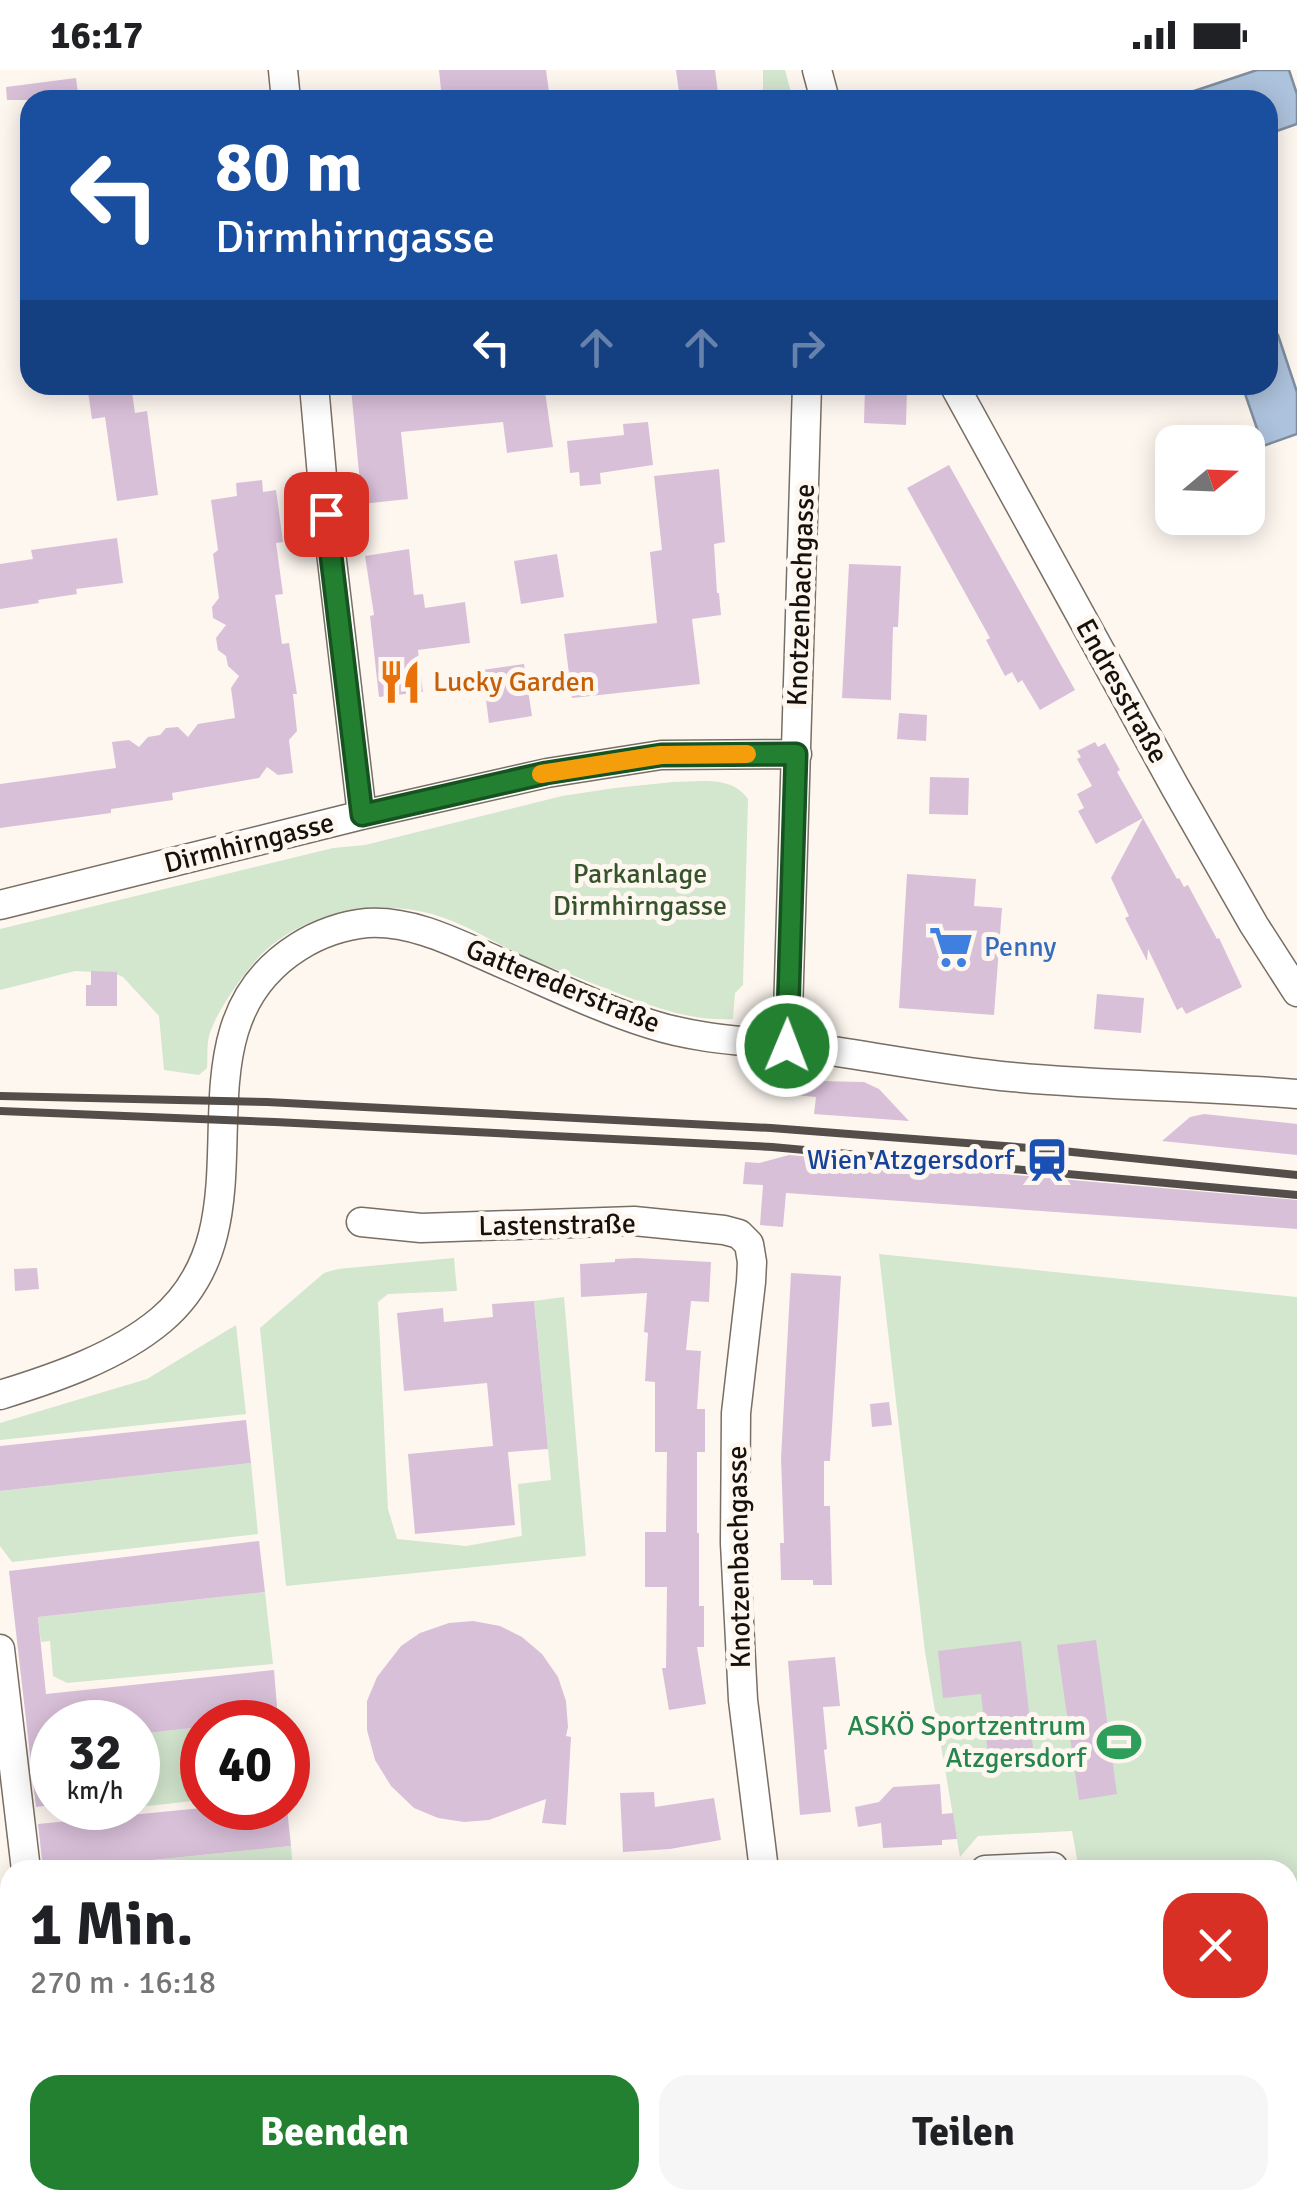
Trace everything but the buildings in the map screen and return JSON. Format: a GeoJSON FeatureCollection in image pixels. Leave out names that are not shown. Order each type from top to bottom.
{"type":"FeatureCollection","features":[{"type":"Feature","properties":{"kind":"street"},"geometry":{"type":"LineString","coordinates":[[315,395],[362,815]]}},
{"type":"Feature","properties":{"kind":"street","name":"Knotzenbachgasse"},"geometry":{"type":"LineString","coordinates":[[787,1046],[808,395]]}},
{"type":"Feature","properties":{"kind":"street","name":"Endresstraße"},"geometry":{"type":"LineString","coordinates":[[959,395],[1175,788],[1297,992]]}},
{"type":"Feature","properties":{"kind":"street","name":"Dirmhirngasse"},"geometry":{"type":"LineString","coordinates":[[0,905],[546,773],[661,755],[796,754]]}},
{"type":"Feature","properties":{"kind":"street","name":"Gatterederstraße"},"geometry":{"type":"LineString","coordinates":[[0,1395],[66,1374],[140,1334],[177,1304],[201,1268],[215,1232],[223,1161],[225,1087],[238,1014],[256,984],[300,945],[322,934],[368,923],[395,924],[446,938],[649,1024],[703,1037],[1012,1077],[1297,1094]]}},
{"type":"Feature","properties":{"kind":"street","name":"Lastenstraße"},"geometry":{"type":"LineString","coordinates":[[361,1222],[421,1228],[634,1221],[724,1230],[739,1234],[749,1244]]}},
{"type":"Feature","properties":{"kind":"street","name":"Knotzenbachgasse"},"geometry":{"type":"LineString","coordinates":[[749,1244],[752,1262],[736,1413],[735,1543],[743,1700],[763,1860]]}},
{"type":"Feature","properties":{"kind":"street"},"geometry":{"type":"LineString","coordinates":[[0,1649],[25,1860]]}},
{"type":"Feature","properties":{"kind":"green space"},"geometry":{"type":"Polygon","coordinates":[[[763,70],[785,70],[790,90],[763,90],[763,70]]]}},
{"type":"Feature","properties":{"kind":"green space","name":"Parkanlage Dirmhirngasse"},"geometry":{"type":"Polygon","coordinates":[[[673,782],[724,783],[748,799],[743,985],[735,993],[733,1019],[697,1017],[662,1009],[532,960],[444,918],[389,908],[367,908],[324,917],[284,936],[267,949],[221,1010],[209,1034],[207,1068],[199,1075],[164,1070],[159,1016],[123,977],[114,973],[75,971],[0,990],[0,929],[562,796],[673,782]]]}},
{"type":"Feature","properties":{"kind":"green space","name":"ASKÖ Sportzentrum Atzgersdorf"},"geometry":{"type":"Polygon","coordinates":[[[879,1254],[1297,1297],[1297,1860],[1077,1860],[1072,1831],[978,1836],[960,1857],[925,1652],[879,1254]]]}},
{"type":"Feature","properties":{"kind":"green space"},"geometry":{"type":"Polygon","coordinates":[[[454,1258],[457,1291],[388,1294],[378,1302],[388,1509],[397,1539],[466,1546],[522,1536],[518,1484],[551,1480],[534,1301],[564,1297],[586,1556],[286,1586],[260,1328],[324,1273],[454,1258]]]}},
{"type":"Feature","properties":{"kind":"green space"},"geometry":{"type":"Polygon","coordinates":[[[236,1325],[246,1414],[0,1440],[0,1423],[147,1379],[236,1325]]]}},
{"type":"Feature","properties":{"kind":"green space"},"geometry":{"type":"Polygon","coordinates":[[[251,1463],[258,1534],[12,1562],[0,1546],[0,1491],[251,1463]]]}},
{"type":"Feature","properties":{"kind":"green space"},"geometry":{"type":"Polygon","coordinates":[[[265,1592],[273,1664],[67,1683],[53,1676],[50,1641],[41,1642],[38,1617],[265,1592]]]}},
{"type":"Feature","properties":{"kind":"green space"},"geometry":{"type":"Polygon","coordinates":[[[180,1729],[180,1802],[160,1805],[160,1732],[180,1729]]]}},
{"type":"Feature","properties":{"kind":"green space"},"geometry":{"type":"Polygon","coordinates":[[[291,1846],[292,1860],[153,1860],[291,1846]]]}},
{"type":"Feature","properties":{"kind":"water"},"geometry":{"type":"Polygon","coordinates":[[[1257,70],[1289,70],[1297,94],[1297,124],[1278,131],[1278,90],[1197,90],[1257,70]]]}},
{"type":"Feature","properties":{"kind":"water"},"geometry":{"type":"Polygon","coordinates":[[[1278,335],[1297,392],[1297,434],[1265,445],[1265,425],[1256,425],[1245,395],[1278,395],[1278,335]]]}},
{"type":"Feature","properties":{"kind":"railway"},"geometry":{"type":"LineString","coordinates":[[0,1096],[267,1102],[771,1128],[1043,1149],[1297,1175]]}},
{"type":"Feature","properties":{"kind":"railway"},"geometry":{"type":"LineString","coordinates":[[0,1111],[772,1147],[1297,1195]]}},
{"type":"Feature","properties":{"kind":"slow traffic"},"geometry":{"type":"LineString","coordinates":[[541,774],[661,755],[747,754]]}},
{"type":"Feature","properties":{"kind":"place","name":"Lucky Garden"},"geometry":{"type":"Point","coordinates":[400,682]}},
{"type":"Feature","properties":{"kind":"place","name":"Penny"},"geometry":{"type":"Point","coordinates":[951,947]}},
{"type":"Feature","properties":{"kind":"place","name":"Wien Atzgersdorf"},"geometry":{"type":"Point","coordinates":[1047,1160]}},
{"type":"Feature","properties":{"kind":"place","name":"ASKÖ Sportzentrum Atzgersdorf"},"geometry":{"type":"Point","coordinates":[1119,1742]}},
{"type":"Feature","properties":{"kind":"route"},"geometry":{"type":"LineString","coordinates":[[326,514],[362,815],[546,773],[661,755],[796,754],[787,1046]]}}]}
